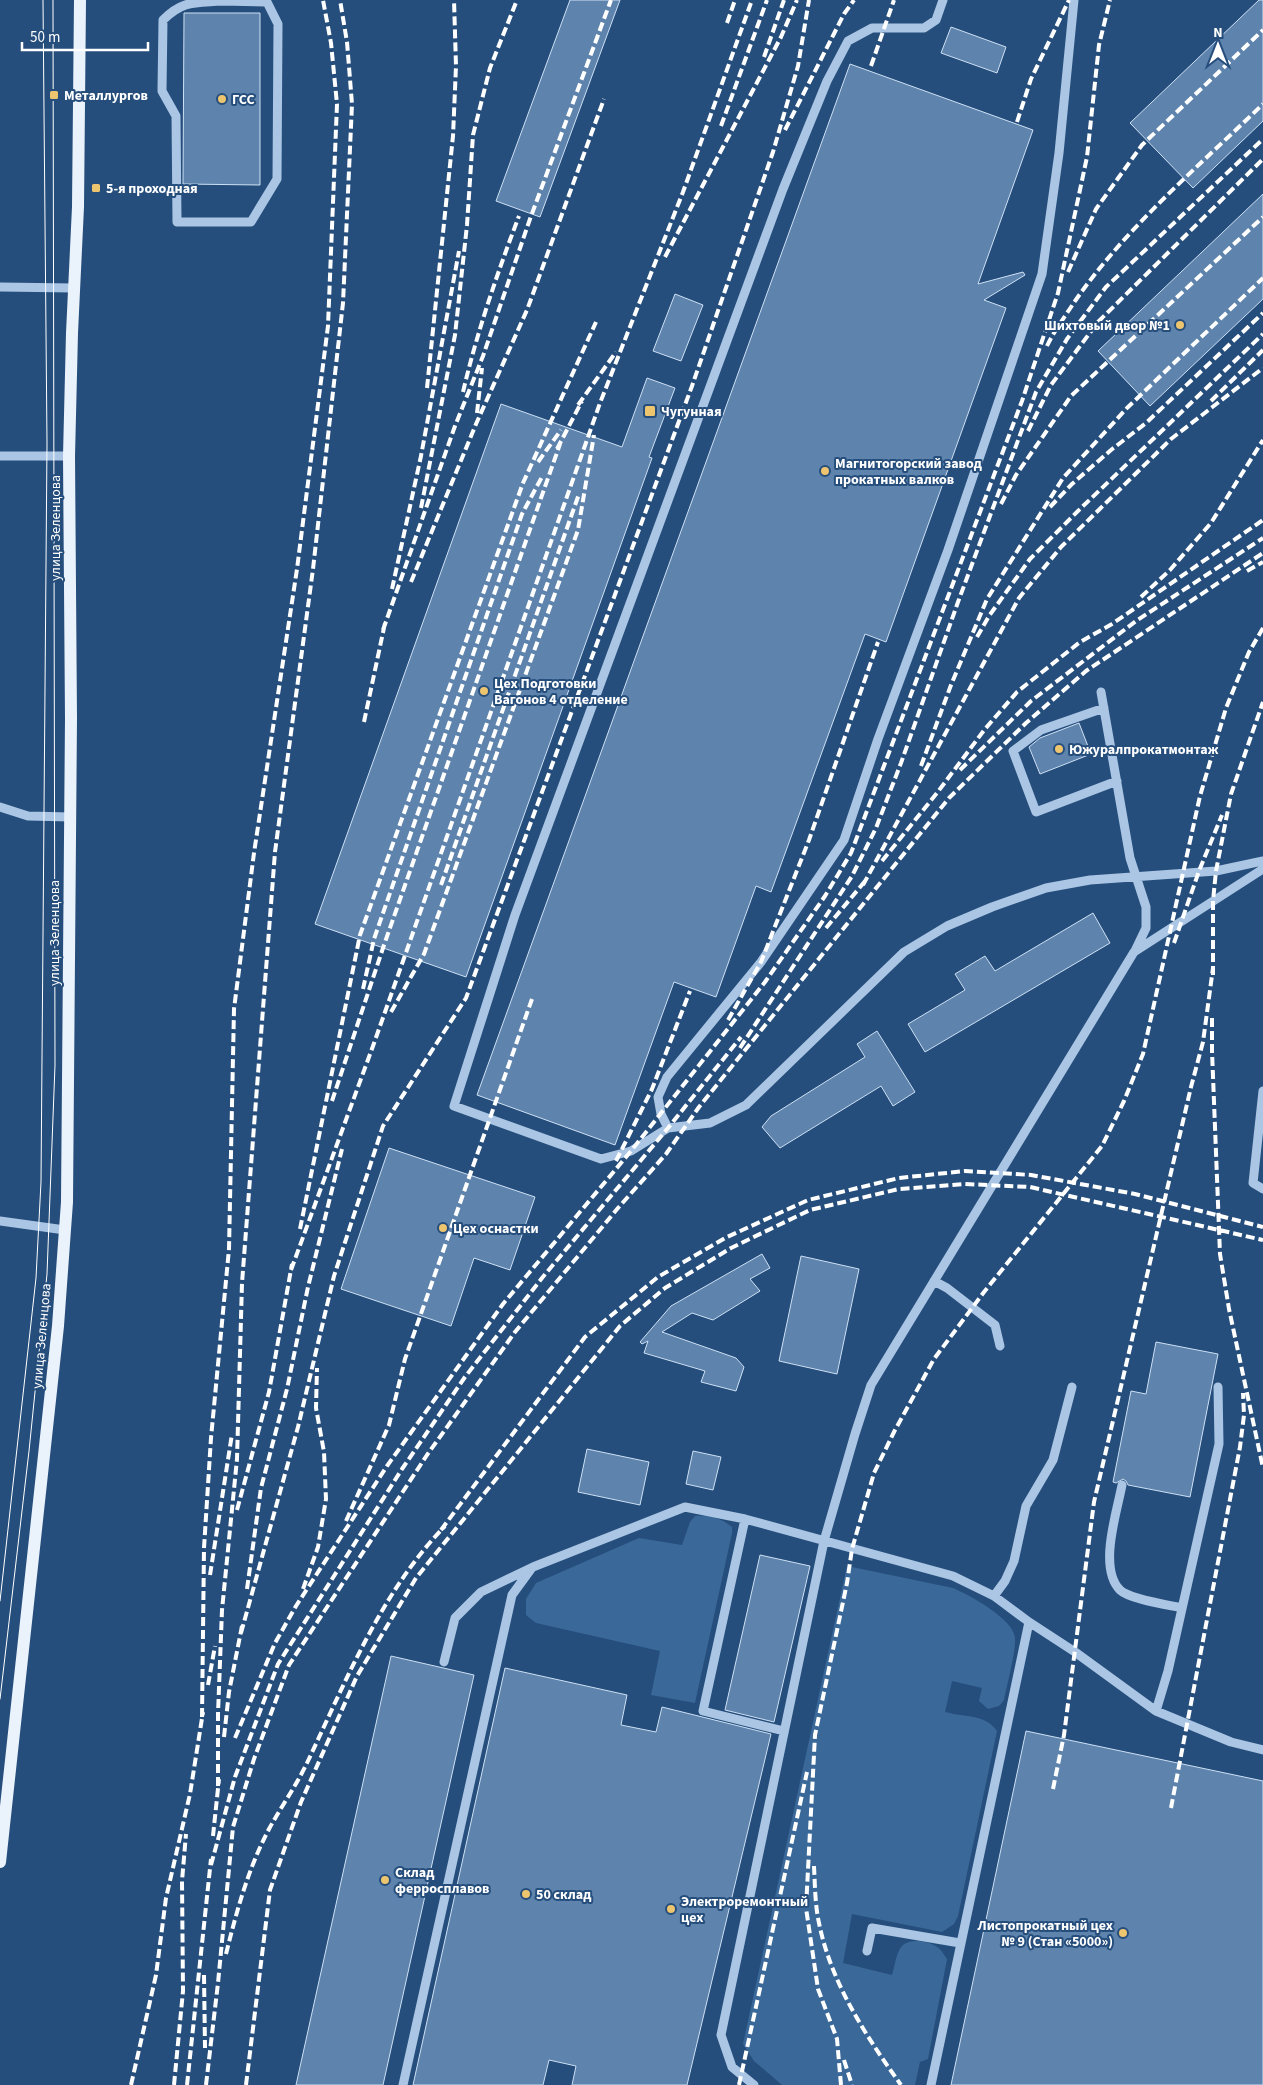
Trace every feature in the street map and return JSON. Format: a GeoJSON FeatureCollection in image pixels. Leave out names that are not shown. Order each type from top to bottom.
{"type":"FeatureCollection","features":[{"type":"Feature","properties":{"kind":"main road","name":"улица Зеленцова"},"geometry":{"type":"LineString","coordinates":[[0,1862],[58,1326],[67,1202],[70,817],[69,456],[78,207],[80,0]]}},
{"type":"Feature","properties":{"kind":"lane"},"geometry":{"type":"LineString","coordinates":[[222,0],[267,2],[278,24],[277,179],[251,222],[177,222],[176,116],[162,91],[163,20],[173,10],[185,4],[222,0]]}},
{"type":"Feature","properties":{"kind":"lane"},"geometry":{"type":"LineString","coordinates":[[943,0],[936,20],[924,28],[872,28],[848,41],[828,81],[779,198],[519,906],[454,1106],[602,1159],[632,1151],[668,1128],[710,1123],[746,1105],[904,952],[947,926],[992,906],[1046,888],[1090,880],[1216,871],[1263,862]]}},
{"type":"Feature","properties":{"kind":"lane"},"geometry":{"type":"LineString","coordinates":[[668,1128],[661,1114],[658,1097],[667,1077],[761,962],[844,840],[878,739],[945,559],[1042,274],[1060,153],[1074,0]]}},
{"type":"Feature","properties":{"kind":"lane"},"geometry":{"type":"LineString","coordinates":[[0,287],[74,288]]}},
{"type":"Feature","properties":{"kind":"lane"},"geometry":{"type":"LineString","coordinates":[[0,456],[69,456]]}},
{"type":"Feature","properties":{"kind":"lane"},"geometry":{"type":"LineString","coordinates":[[754,2085],[732,2068],[721,2035],[824,1541],[871,1385],[1134,952],[1146,928],[1146,907],[1135,876],[1101,692]]}},
{"type":"Feature","properties":{"kind":"lane"},"geometry":{"type":"LineString","coordinates":[[1104,708],[1041,730],[1013,751],[1036,812],[1117,781]]}},
{"type":"Feature","properties":{"kind":"lane"},"geometry":{"type":"LineString","coordinates":[[0,807],[28,816],[70,817]]}},
{"type":"Feature","properties":{"kind":"lane"},"geometry":{"type":"LineString","coordinates":[[1134,952],[1263,869]]}},
{"type":"Feature","properties":{"kind":"lane"},"geometry":{"type":"LineString","coordinates":[[1263,1091],[1253,1183],[1263,1189]]}},
{"type":"Feature","properties":{"kind":"lane"},"geometry":{"type":"LineString","coordinates":[[0,1221],[65,1230]]}},
{"type":"Feature","properties":{"kind":"lane"},"geometry":{"type":"LineString","coordinates":[[934,1281],[995,1326],[1000,1346]]}},
{"type":"Feature","properties":{"kind":"lane"},"geometry":{"type":"LineString","coordinates":[[994,1596],[1005,1581],[1014,1561],[1026,1506],[1053,1460],[1072,1387]]}},
{"type":"Feature","properties":{"kind":"lane"},"geometry":{"type":"LineString","coordinates":[[1156,1711],[1168,1671],[1219,1444],[1218,1387]]}},
{"type":"Feature","properties":{"kind":"lane"},"geometry":{"type":"LineString","coordinates":[[1122,1486],[1110,1548],[1111,1574],[1120,1590],[1142,1599],[1182,1608]]}},
{"type":"Feature","properties":{"kind":"lane"},"geometry":{"type":"LineString","coordinates":[[444,1662],[455,1618],[481,1592],[533,1567],[685,1507],[745,1519],[953,1576],[994,1596],[1156,1711],[1231,1742],[1263,1750]]}},
{"type":"Feature","properties":{"kind":"lane"},"geometry":{"type":"LineString","coordinates":[[745,1519],[703,1711],[784,1731]]}},
{"type":"Feature","properties":{"kind":"lane"},"geometry":{"type":"LineString","coordinates":[[403,2085],[512,1595],[533,1567]]}},
{"type":"Feature","properties":{"kind":"lane"},"geometry":{"type":"LineString","coordinates":[[931,2085],[1029,1622]]}},
{"type":"Feature","properties":{"kind":"lane"},"geometry":{"type":"LineString","coordinates":[[867,1951],[872,1928],[960,1943]]}},
{"type":"Feature","properties":{"kind":"shaded area"},"geometry":{"type":"Polygon","coordinates":[[[695,1516],[719,1519],[732,1527],[732,1533],[695,1703],[651,1695],[660,1651],[536,1623],[526,1615],[526,1599],[536,1583],[639,1538],[682,1545],[690,1522],[695,1516]]]}},
{"type":"Feature","properties":{"kind":"shaded area"},"geometry":{"type":"Polygon","coordinates":[[[847,1566],[953,1588],[990,1608],[1007,1623],[1013,1631],[1015,1638],[1013,1660],[1004,1700],[999,1706],[988,1709],[979,1701],[982,1688],[952,1681],[945,1712],[980,1719],[987,1722],[997,1731],[958,1916],[954,1924],[942,1932],[852,1914],[843,1963],[892,1975],[897,1955],[903,1945],[915,1941],[934,1945],[940,1949],[947,1959],[928,2059],[920,2062],[915,2085],[782,2085],[754,2061],[743,2044],[847,1566]]]}},
{"type":"Feature","properties":{"kind":"building"},"geometry":{"type":"Polygon","coordinates":[[[570,0],[620,0],[540,217],[496,201],[570,0]]]}},
{"type":"Feature","properties":{"kind":"building"},"geometry":{"type":"Polygon","coordinates":[[[1259,0],[1263,0],[1263,121],[1193,188],[1130,123],[1259,0]]]}},
{"type":"Feature","properties":{"kind":"building","name":"ГСС"},"geometry":{"type":"Polygon","coordinates":[[[184,13],[260,13],[260,185],[183,184],[184,13]]]}},
{"type":"Feature","properties":{"kind":"building"},"geometry":{"type":"Polygon","coordinates":[[[951,27],[1006,47],[997,73],[941,53],[951,27]]]}},
{"type":"Feature","properties":{"kind":"building","name":"Магнитогорский завод прокатных валков"},"geometry":{"type":"Polygon","coordinates":[[[850,64],[1033,130],[978,284],[1023,272],[1025,275],[984,300],[1006,308],[886,642],[865,634],[771,892],[756,886],[716,997],[674,982],[615,1145],[477,1095],[850,64]]]}},
{"type":"Feature","properties":{"kind":"building","name":"Шихтовый двор №1"},"geometry":{"type":"Polygon","coordinates":[[[1263,194],[1263,299],[1150,406],[1098,351],[1263,194]]]}},
{"type":"Feature","properties":{"kind":"building"},"geometry":{"type":"Polygon","coordinates":[[[675,294],[703,305],[681,361],[653,351],[675,294]]]}},
{"type":"Feature","properties":{"kind":"building","name":"Цех Подготовки Вагонов 4 отделение"},"geometry":{"type":"Polygon","coordinates":[[[647,378],[675,388],[649,457],[652,458],[466,977],[315,924],[501,404],[622,447],[647,378]]]}},
{"type":"Feature","properties":{"kind":"building","name":"Южуралпрокатмонтаж"},"geometry":{"type":"Polygon","coordinates":[[[1079,723],[1091,754],[1040,774],[1029,747],[1040,738],[1079,723]]]}},
{"type":"Feature","properties":{"kind":"building"},"geometry":{"type":"Polygon","coordinates":[[[1093,913],[1110,943],[925,1052],[908,1024],[965,990],[955,974],[985,956],[995,971],[1093,913]]]}},
{"type":"Feature","properties":{"kind":"building"},"geometry":{"type":"Polygon","coordinates":[[[877,1031],[915,1092],[893,1106],[881,1086],[780,1148],[762,1127],[771,1116],[865,1057],[857,1044],[877,1031]]]}},
{"type":"Feature","properties":{"kind":"building","name":"Цех оснастки"},"geometry":{"type":"Polygon","coordinates":[[[389,1148],[535,1197],[510,1270],[474,1258],[451,1326],[341,1289],[389,1148]]]}},
{"type":"Feature","properties":{"kind":"building"},"geometry":{"type":"Polygon","coordinates":[[[762,1254],[770,1268],[750,1279],[760,1291],[713,1320],[692,1313],[662,1332],[736,1358],[744,1367],[736,1391],[701,1382],[705,1371],[644,1353],[648,1341],[642,1344],[640,1342],[671,1306],[762,1254]]]}},
{"type":"Feature","properties":{"kind":"building"},"geometry":{"type":"Polygon","coordinates":[[[801,1256],[859,1269],[837,1374],[779,1361],[801,1256]]]}},
{"type":"Feature","properties":{"kind":"building"},"geometry":{"type":"Polygon","coordinates":[[[1156,1342],[1218,1354],[1190,1497],[1128,1485],[1123,1479],[1116,1483],[1113,1482],[1131,1391],[1146,1394],[1156,1342]]]}},
{"type":"Feature","properties":{"kind":"building"},"geometry":{"type":"Polygon","coordinates":[[[587,1449],[649,1462],[640,1505],[578,1492],[587,1449]]]}},
{"type":"Feature","properties":{"kind":"building"},"geometry":{"type":"Polygon","coordinates":[[[693,1451],[721,1457],[713,1490],[686,1484],[693,1451]]]}},
{"type":"Feature","properties":{"kind":"building"},"geometry":{"type":"Polygon","coordinates":[[[760,1555],[810,1566],[774,1722],[725,1710],[760,1555]]]}},
{"type":"Feature","properties":{"kind":"building","name":"Склад ферросплавов"},"geometry":{"type":"Polygon","coordinates":[[[391,1656],[474,1675],[383,2085],[296,2085],[391,1656]]]}},
{"type":"Feature","properties":{"kind":"building"},"geometry":{"type":"Polygon","coordinates":[[[505,1668],[627,1695],[621,1725],[656,1732],[662,1707],[771,1734],[687,2085],[572,2085],[576,2066],[549,2060],[543,2085],[413,2085],[505,1668]]]}},
{"type":"Feature","properties":{"kind":"building","name":"Листопрокатный цех № 9 (Стан «5000»)"},"geometry":{"type":"Polygon","coordinates":[[[1026,1731],[1263,1781],[1263,2085],[951,2085],[1026,1731]]]}},
{"type":"Feature","properties":{"kind":"tram line"},"geometry":{"type":"LineString","coordinates":[[0,1601],[36,1278],[41,1182],[47,443],[43,0]]}},
{"type":"Feature","properties":{"kind":"tram line"},"geometry":{"type":"LineString","coordinates":[[0,1699],[29,1451],[47,1274],[55,1065],[53,0]]}},
{"type":"Feature","properties":{"kind":"railway"},"geometry":{"type":"LineString","coordinates":[[202,1717],[204,1548],[211,1438],[229,1249],[234,1009],[254,853],[297,569],[328,326],[337,104],[331,43],[323,0]]}},
{"type":"Feature","properties":{"kind":"railway"},"geometry":{"type":"LineString","coordinates":[[218,1786],[218,1714],[222,1610],[237,1459],[242,1283],[275,852],[313,569],[343,303],[352,104],[347,42],[340,0]]}},
{"type":"Feature","properties":{"kind":"railway"},"geometry":{"type":"LineString","coordinates":[[427,388],[453,136],[456,66],[454,0]]}},
{"type":"Feature","properties":{"kind":"railway"},"geometry":{"type":"LineString","coordinates":[[421,508],[455,335],[467,225],[473,135],[490,68],[517,0]]}},
{"type":"Feature","properties":{"kind":"railway"},"geometry":{"type":"LineString","coordinates":[[383,630],[455,426],[483,356],[530,219],[611,0]]}},
{"type":"Feature","properties":{"kind":"railway"},"geometry":{"type":"LineString","coordinates":[[727,23],[735,0]]}},
{"type":"Feature","properties":{"kind":"railway"},"geometry":{"type":"LineString","coordinates":[[291,1270],[373,1046],[600,403],[683,192],[752,0]]}},
{"type":"Feature","properties":{"kind":"railway"},"geometry":{"type":"LineString","coordinates":[[721,126],[767,0]]}},
{"type":"Feature","properties":{"kind":"railway"},"geometry":{"type":"LineString","coordinates":[[764,57],[784,0]]}},
{"type":"Feature","properties":{"kind":"railway"},"geometry":{"type":"LineString","coordinates":[[665,257],[781,37],[797,0]]}},
{"type":"Feature","properties":{"kind":"railway"},"geometry":{"type":"LineString","coordinates":[[241,1633],[298,1427],[334,1276],[383,1126],[466,998],[692,386],[773,152],[798,66],[809,0]]}},
{"type":"Feature","properties":{"kind":"railway"},"geometry":{"type":"LineString","coordinates":[[785,130],[844,14],[854,0]]}},
{"type":"Feature","properties":{"kind":"railway"},"geometry":{"type":"LineString","coordinates":[[871,66],[894,0]]}},
{"type":"Feature","properties":{"kind":"railway"},"geometry":{"type":"LineString","coordinates":[[1017,122],[1031,79],[1069,0]]}},
{"type":"Feature","properties":{"kind":"railway"},"geometry":{"type":"LineString","coordinates":[[235,1738],[275,1643],[296,1606],[387,1466],[503,1304],[631,1151],[765,982],[825,896],[851,853],[1022,401],[1058,293],[1087,157],[1099,45],[1110,0]]}},
{"type":"Feature","properties":{"kind":"railway"},"geometry":{"type":"LineString","coordinates":[[1068,272],[1096,209],[1142,145],[1263,30]]}},
{"type":"Feature","properties":{"kind":"railway"},"geometry":{"type":"LineString","coordinates":[[411,582],[476,424],[527,310],[604,99]]}},
{"type":"Feature","properties":{"kind":"railway"},"geometry":{"type":"LineString","coordinates":[[1047,346],[1073,304],[1115,250],[1163,200],[1263,104]]}},
{"type":"Feature","properties":{"kind":"railway"},"geometry":{"type":"LineString","coordinates":[[740,1048],[852,876],[876,828],[1036,392],[1067,339],[1106,287],[1263,139]]}},
{"type":"Feature","properties":{"kind":"railway"},"geometry":{"type":"LineString","coordinates":[[1028,431],[1051,385],[1098,322],[1263,159]]}},
{"type":"Feature","properties":{"kind":"railway"},"geometry":{"type":"LineString","coordinates":[[463,392],[488,303],[519,216]]}},
{"type":"Feature","properties":{"kind":"railway"},"geometry":{"type":"LineString","coordinates":[[1001,504],[1016,475],[1071,396],[1263,217]]}},
{"type":"Feature","properties":{"kind":"railway"},"geometry":{"type":"LineString","coordinates":[[392,589],[421,456],[459,251]]}},
{"type":"Feature","properties":{"kind":"railway"},"geometry":{"type":"LineString","coordinates":[[921,766],[951,685],[987,599],[1063,478],[1127,408],[1263,278]]}},
{"type":"Feature","properties":{"kind":"railway"},"geometry":{"type":"LineString","coordinates":[[1050,507],[1072,484],[1146,423],[1263,313]]}},
{"type":"Feature","properties":{"kind":"railway"},"geometry":{"type":"LineString","coordinates":[[300,1229],[360,935],[523,483],[596,322]]}},
{"type":"Feature","properties":{"kind":"railway"},"geometry":{"type":"LineString","coordinates":[[977,637],[989,616],[1030,559],[1263,334]]}},
{"type":"Feature","properties":{"kind":"railway"},"geometry":{"type":"LineString","coordinates":[[1211,401],[1263,350]]}},
{"type":"Feature","properties":{"kind":"railway"},"geometry":{"type":"LineString","coordinates":[[578,405],[616,352]]}},
{"type":"Feature","properties":{"kind":"railway"},"geometry":{"type":"LineString","coordinates":[[477,413],[482,368]]}},
{"type":"Feature","properties":{"kind":"railway"},"geometry":{"type":"LineString","coordinates":[[863,885],[1019,598],[1061,547],[1171,439],[1263,368]]}},
{"type":"Feature","properties":{"kind":"railway"},"geometry":{"type":"LineString","coordinates":[[557,449],[582,401]]}},
{"type":"Feature","properties":{"kind":"railway"},"geometry":{"type":"LineString","coordinates":[[538,462],[561,430]]}},
{"type":"Feature","properties":{"kind":"railway"},"geometry":{"type":"LineString","coordinates":[[391,1012],[424,954],[578,530],[594,435]]}},
{"type":"Feature","properties":{"kind":"railway"},"geometry":{"type":"LineString","coordinates":[[1141,597],[1170,570],[1211,523],[1263,440]]}},
{"type":"Feature","properties":{"kind":"railway"},"geometry":{"type":"LineString","coordinates":[[332,1101],[384,945],[560,444]]}},
{"type":"Feature","properties":{"kind":"railway"},"geometry":{"type":"LineString","coordinates":[[363,989],[374,939],[522,514],[543,475]]}},
{"type":"Feature","properties":{"kind":"railway"},"geometry":{"type":"LineString","coordinates":[[441,885],[579,494]]}},
{"type":"Feature","properties":{"kind":"railway"},"geometry":{"type":"LineString","coordinates":[[882,861],[937,793],[985,729],[1017,692],[1080,642],[1112,624],[1263,520]]}},
{"type":"Feature","properties":{"kind":"railway"},"geometry":{"type":"LineString","coordinates":[[960,770],[1031,701],[1136,621],[1263,538]]}},
{"type":"Feature","properties":{"kind":"railway"},"geometry":{"type":"LineString","coordinates":[[206,2085],[233,1827],[254,1759],[289,1665],[427,1455],[515,1332],[618,1208],[666,1154],[699,1107],[949,798],[1026,723],[1086,671],[1263,553]]}},
{"type":"Feature","properties":{"kind":"railway"},"geometry":{"type":"LineString","coordinates":[[1247,571],[1263,562]]}},
{"type":"Feature","properties":{"kind":"railway"},"geometry":{"type":"LineString","coordinates":[[364,722],[385,623]]}},
{"type":"Feature","properties":{"kind":"railway"},"geometry":{"type":"LineString","coordinates":[[841,2085],[837,2039],[818,1989],[806,1908],[815,1735],[847,1583],[852,1549],[874,1473],[934,1359],[984,1292],[1102,1146],[1124,1101],[1143,1054],[1200,796],[1226,708],[1249,652],[1263,628]]}},
{"type":"Feature","properties":{"kind":"railway"},"geometry":{"type":"LineString","coordinates":[[728,1020],[761,962],[809,840],[878,642]]}},
{"type":"Feature","properties":{"kind":"railway"},"geometry":{"type":"LineString","coordinates":[[1213,975],[1213,901],[1216,871],[1231,794],[1263,702]]}},
{"type":"Feature","properties":{"kind":"railway"},"geometry":{"type":"LineString","coordinates":[[1174,943],[1199,871],[1222,815]]}},
{"type":"Feature","properties":{"kind":"railway"},"geometry":{"type":"LineString","coordinates":[[826,928],[866,880]]}},
{"type":"Feature","properties":{"kind":"railway"},"geometry":{"type":"LineString","coordinates":[[1053,1789],[1064,1735],[1094,1502],[1203,1042],[1213,968]]}},
{"type":"Feature","properties":{"kind":"railway"},"geometry":{"type":"LineString","coordinates":[[616,1161],[652,1089],[690,991]]}},
{"type":"Feature","properties":{"kind":"railway"},"geometry":{"type":"LineString","coordinates":[[346,1521],[389,1425],[405,1359],[532,999]]}},
{"type":"Feature","properties":{"kind":"railway"},"geometry":{"type":"LineString","coordinates":[[1212,1018],[1220,1254],[1229,1309],[1263,1468]]}},
{"type":"Feature","properties":{"kind":"railway"},"geometry":{"type":"LineString","coordinates":[[211,1865],[235,1777],[278,1664],[402,1469],[465,1377],[542,1278],[668,1128],[741,1037]]}},
{"type":"Feature","properties":{"kind":"railway"},"geometry":{"type":"LineString","coordinates":[[247,1589],[261,1488],[287,1389],[308,1287],[342,1149]]}},
{"type":"Feature","properties":{"kind":"railway"},"geometry":{"type":"LineString","coordinates":[[441,1530],[585,1337],[658,1277],[725,1238],[808,1200],[899,1178],[965,1171],[1031,1175],[1135,1194],[1263,1227]]}},
{"type":"Feature","properties":{"kind":"railway"},"geometry":{"type":"LineString","coordinates":[[246,2085],[270,1890],[301,1802],[357,1676],[416,1578],[620,1326],[665,1288],[731,1248],[810,1210],[899,1189],[965,1184],[1030,1187],[1263,1240]]}},
{"type":"Feature","properties":{"kind":"railway"},"geometry":{"type":"LineString","coordinates":[[237,1510],[269,1392],[292,1264]]}},
{"type":"Feature","properties":{"kind":"railway"},"geometry":{"type":"LineString","coordinates":[[303,1589],[318,1547],[326,1499],[324,1452],[316,1408],[317,1368]]}},
{"type":"Feature","properties":{"kind":"railway"},"geometry":{"type":"LineString","coordinates":[[1171,1808],[1240,1447],[1244,1415],[1243,1393]]}},
{"type":"Feature","properties":{"kind":"railway"},"geometry":{"type":"LineString","coordinates":[[210,1575],[232,1434]]}},
{"type":"Feature","properties":{"kind":"railway"},"geometry":{"type":"LineString","coordinates":[[226,1954],[249,1875],[269,1829],[303,1772],[351,1669],[383,1608],[422,1552],[445,1526]]}},
{"type":"Feature","properties":{"kind":"railway"},"geometry":{"type":"LineString","coordinates":[[224,1737],[229,1692],[242,1626]]}},
{"type":"Feature","properties":{"kind":"railway"},"geometry":{"type":"LineString","coordinates":[[208,1685],[215,1646]]}},
{"type":"Feature","properties":{"kind":"railway"},"geometry":{"type":"LineString","coordinates":[[131,2085],[156,1975],[166,1898],[190,1794],[203,1712]]}},
{"type":"Feature","properties":{"kind":"railway"},"geometry":{"type":"LineString","coordinates":[[739,2085],[807,1772]]}},
{"type":"Feature","properties":{"kind":"railway"},"geometry":{"type":"LineString","coordinates":[[213,1836],[219,1779]]}},
{"type":"Feature","properties":{"kind":"railway"},"geometry":{"type":"LineString","coordinates":[[174,2085],[183,1991],[182,1881],[186,1834]]}},
{"type":"Feature","properties":{"kind":"railway"},"geometry":{"type":"LineString","coordinates":[[187,2085],[211,1859]]}},
{"type":"Feature","properties":{"kind":"railway"},"geometry":{"type":"LineString","coordinates":[[814,1866],[818,1916],[832,1967],[851,2008],[901,2085]]}},
{"type":"Feature","properties":{"kind":"railway"},"geometry":{"type":"LineString","coordinates":[[204,1975],[205,2048]]}},
{"type":"Feature","properties":{"kind":"railway"},"geometry":{"type":"LineString","coordinates":[[844,2060],[852,2085]]}},
{"type":"Feature","properties":{"kind":"place","name":"Металлургов"},"geometry":{"type":"Point","coordinates":[54,95]}},
{"type":"Feature","properties":{"kind":"place","name":"ГСС"},"geometry":{"type":"Point","coordinates":[222,99]}},
{"type":"Feature","properties":{"kind":"place","name":"5-я проходная"},"geometry":{"type":"Point","coordinates":[96,188]}},
{"type":"Feature","properties":{"kind":"place","name":"Шихтовый двор №1"},"geometry":{"type":"Point","coordinates":[1180,325]}},
{"type":"Feature","properties":{"kind":"place","name":"Чугунная"},"geometry":{"type":"Point","coordinates":[650,411]}},
{"type":"Feature","properties":{"kind":"place","name":"Магнитогорский завод прокатных валков"},"geometry":{"type":"Point","coordinates":[825,471]}},
{"type":"Feature","properties":{"kind":"place","name":"Цех Подготовки Вагонов 4 отделение"},"geometry":{"type":"Point","coordinates":[484,691]}},
{"type":"Feature","properties":{"kind":"place","name":"Южуралпрокатмонтаж"},"geometry":{"type":"Point","coordinates":[1059,749]}},
{"type":"Feature","properties":{"kind":"place","name":"Цех оснастки"},"geometry":{"type":"Point","coordinates":[443,1228]}},
{"type":"Feature","properties":{"kind":"place","name":"Склад ферросплавов"},"geometry":{"type":"Point","coordinates":[385,1880]}},
{"type":"Feature","properties":{"kind":"place","name":"50 склад"},"geometry":{"type":"Point","coordinates":[526,1894]}},
{"type":"Feature","properties":{"kind":"place","name":"Электроремонтный цех"},"geometry":{"type":"Point","coordinates":[671,1909]}},
{"type":"Feature","properties":{"kind":"place","name":"Листопрокатный цех № 9 (Стан «5000»)"},"geometry":{"type":"Point","coordinates":[1123,1933]}}]}
